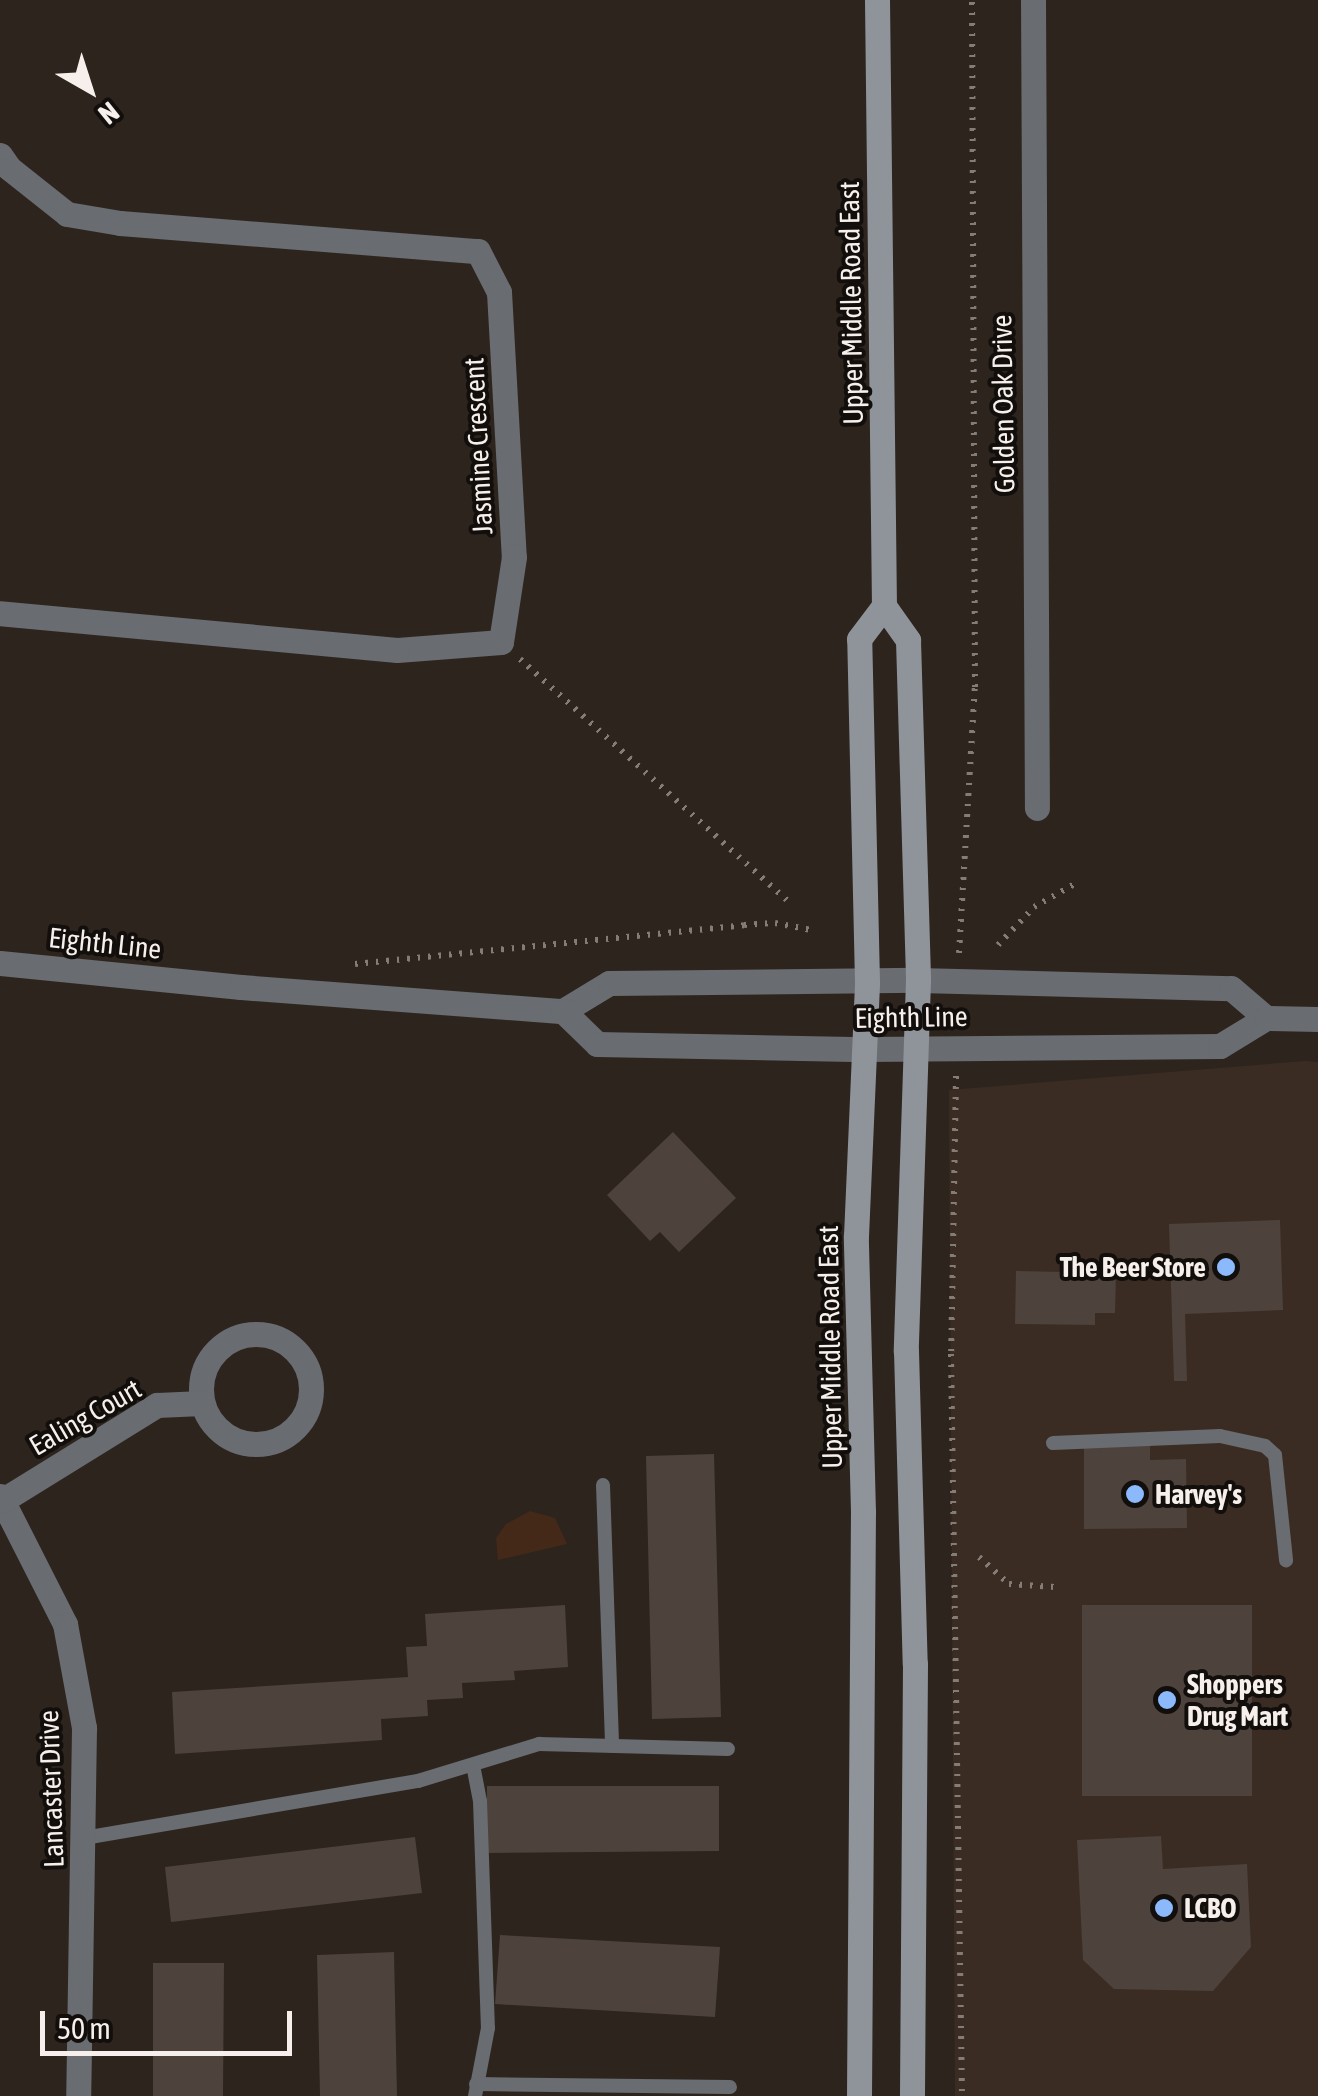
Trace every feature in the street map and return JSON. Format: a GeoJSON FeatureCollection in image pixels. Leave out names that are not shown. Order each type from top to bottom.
{"type":"FeatureCollection","features":[{"type":"Feature","properties":{"kind":"main road","name":"Upper Middle Road East"},"geometry":{"type":"LineString","coordinates":[[877,0],[884,606],[908,640],[918,980],[906,1351],[915,1664],[912,2096]]}},
{"type":"Feature","properties":{"kind":"main road","name":"Upper Middle Road East"},"geometry":{"type":"LineString","coordinates":[[859,2096],[863,1512],[856,1236],[867,982],[859,639],[884,606]]}},
{"type":"Feature","properties":{"kind":"street","name":"Golden Oak Drive"},"geometry":{"type":"LineString","coordinates":[[1033,0],[1037,808]]}},
{"type":"Feature","properties":{"kind":"street","name":"Jasmine Crescent"},"geometry":{"type":"LineString","coordinates":[[0,155],[9,168],[67,214],[120,223],[478,251],[499,292],[502,330],[514,557],[501,642]]}},
{"type":"Feature","properties":{"kind":"street"},"geometry":{"type":"LineString","coordinates":[[0,613],[398,650],[501,642]]}},
{"type":"Feature","properties":{"kind":"street","name":"Eighth Line"},"geometry":{"type":"LineString","coordinates":[[0,963],[242,987],[563,1011],[609,983],[918,980],[1232,988],[1266,1018],[1220,1046],[866,1048],[597,1044],[563,1011]]}},
{"type":"Feature","properties":{"kind":"street"},"geometry":{"type":"LineString","coordinates":[[1266,1018],[1318,1019]]}},
{"type":"Feature","properties":{"kind":"street"},"geometry":{"type":"LineString","coordinates":[[244,1335],[278,1338],[305,1362],[311,1379],[305,1416],[293,1431],[258,1445],[222,1434],[202,1403],[204,1368],[227,1342],[244,1335]]}},
{"type":"Feature","properties":{"kind":"street","name":"Ealing Court"},"geometry":{"type":"LineString","coordinates":[[2,1498],[157,1405],[202,1403]]}},
{"type":"Feature","properties":{"kind":"street","name":"Lancaster Drive"},"geometry":{"type":"LineString","coordinates":[[2,1498],[65,1624],[84,1728],[78,2096]]}},
{"type":"Feature","properties":{"kind":"lane"},"geometry":{"type":"LineString","coordinates":[[1053,1443],[1220,1436],[1264,1446],[1275,1454],[1286,1560]]}},
{"type":"Feature","properties":{"kind":"lane"},"geometry":{"type":"LineString","coordinates":[[604,1486],[612,1746]]}},
{"type":"Feature","properties":{"kind":"lane"},"geometry":{"type":"LineString","coordinates":[[84,1838],[418,1781],[539,1744],[728,1749]]}},
{"type":"Feature","properties":{"kind":"lane"},"geometry":{"type":"LineString","coordinates":[[473,1764],[480,1802],[488,2028],[475,2090],[730,2087]]}},
{"type":"Feature","properties":{"kind":"path"},"geometry":{"type":"LineString","coordinates":[[501,642],[789,902]]}},
{"type":"Feature","properties":{"kind":"path"},"geometry":{"type":"LineString","coordinates":[[998,946],[1034,907],[1078,882]]}},
{"type":"Feature","properties":{"kind":"path"},"geometry":{"type":"LineString","coordinates":[[348,964],[744,925],[775,923],[811,930]]}},
{"type":"Feature","properties":{"kind":"path"},"geometry":{"type":"LineString","coordinates":[[980,1557],[1009,1584],[1055,1587]]}},
{"type":"Feature","properties":{"kind":"shaded area"},"geometry":{"type":"Polygon","coordinates":[[[1318,1062],[1318,2096],[955,2096],[949,1090],[1318,1062]]]}},
{"type":"Feature","properties":{"kind":"shaded area"},"geometry":{"type":"Polygon","coordinates":[[[530,1511],[555,1518],[567,1544],[498,1560],[496,1538],[506,1524],[530,1511]]]}},
{"type":"Feature","properties":{"kind":"building"},"geometry":{"type":"Polygon","coordinates":[[[673,1132],[736,1198],[679,1252],[660,1232],[650,1241],[607,1195],[673,1132]]]}},
{"type":"Feature","properties":{"kind":"building","name":"The Beer Store"},"geometry":{"type":"Polygon","coordinates":[[[1280,1220],[1283,1310],[1185,1314],[1187,1381],[1174,1381],[1169,1224],[1280,1220]]]}},
{"type":"Feature","properties":{"kind":"building"},"geometry":{"type":"Polygon","coordinates":[[[1016,1271],[1116,1273],[1115,1313],[1095,1313],[1095,1325],[1015,1324],[1016,1271]]]}},
{"type":"Feature","properties":{"kind":"building","name":"Harvey's"},"geometry":{"type":"Polygon","coordinates":[[[1150,1443],[1150,1460],[1186,1459],[1187,1528],[1084,1529],[1084,1444],[1150,1443]]]}},
{"type":"Feature","properties":{"kind":"building"},"geometry":{"type":"Polygon","coordinates":[[[714,1454],[721,1717],[652,1719],[646,1456],[714,1454]]]}},
{"type":"Feature","properties":{"kind":"building"},"geometry":{"type":"Polygon","coordinates":[[[565,1605],[568,1667],[514,1671],[515,1680],[462,1683],[463,1698],[427,1700],[428,1716],[381,1719],[382,1740],[175,1754],[172,1692],[408,1677],[406,1647],[427,1646],[425,1614],[565,1605]]]}},
{"type":"Feature","properties":{"kind":"building","name":"Shoppers Drug Mart"},"geometry":{"type":"Polygon","coordinates":[[[1082,1605],[1252,1605],[1252,1796],[1082,1796],[1082,1605]]]}},
{"type":"Feature","properties":{"kind":"building"},"geometry":{"type":"Polygon","coordinates":[[[487,1786],[719,1786],[719,1851],[487,1853],[487,1786]]]}},
{"type":"Feature","properties":{"kind":"building","name":"LCBO"},"geometry":{"type":"Polygon","coordinates":[[[1161,1836],[1163,1869],[1247,1864],[1251,1947],[1213,1991],[1114,1989],[1083,1960],[1077,1840],[1161,1836]]]}},
{"type":"Feature","properties":{"kind":"building"},"geometry":{"type":"Polygon","coordinates":[[[415,1837],[422,1893],[171,1922],[165,1867],[415,1837]]]}},
{"type":"Feature","properties":{"kind":"building"},"geometry":{"type":"Polygon","coordinates":[[[500,1935],[720,1947],[715,2017],[495,2004],[500,1935]]]}},
{"type":"Feature","properties":{"kind":"building"},"geometry":{"type":"Polygon","coordinates":[[[394,1952],[397,2096],[320,2096],[317,1955],[394,1952]]]}},
{"type":"Feature","properties":{"kind":"building"},"geometry":{"type":"Polygon","coordinates":[[[153,1963],[224,1963],[223,2096],[153,2096],[153,1963]]]}},
{"type":"Feature","properties":{"kind":"place","name":"The Beer Store"},"geometry":{"type":"Point","coordinates":[1226,1267]}},
{"type":"Feature","properties":{"kind":"place","name":"Harvey's"},"geometry":{"type":"Point","coordinates":[1135,1494]}},
{"type":"Feature","properties":{"kind":"place","name":"Shoppers Drug Mart"},"geometry":{"type":"Point","coordinates":[1167,1700]}},
{"type":"Feature","properties":{"kind":"place","name":"LCBO"},"geometry":{"type":"Point","coordinates":[1164,1908]}}]}
